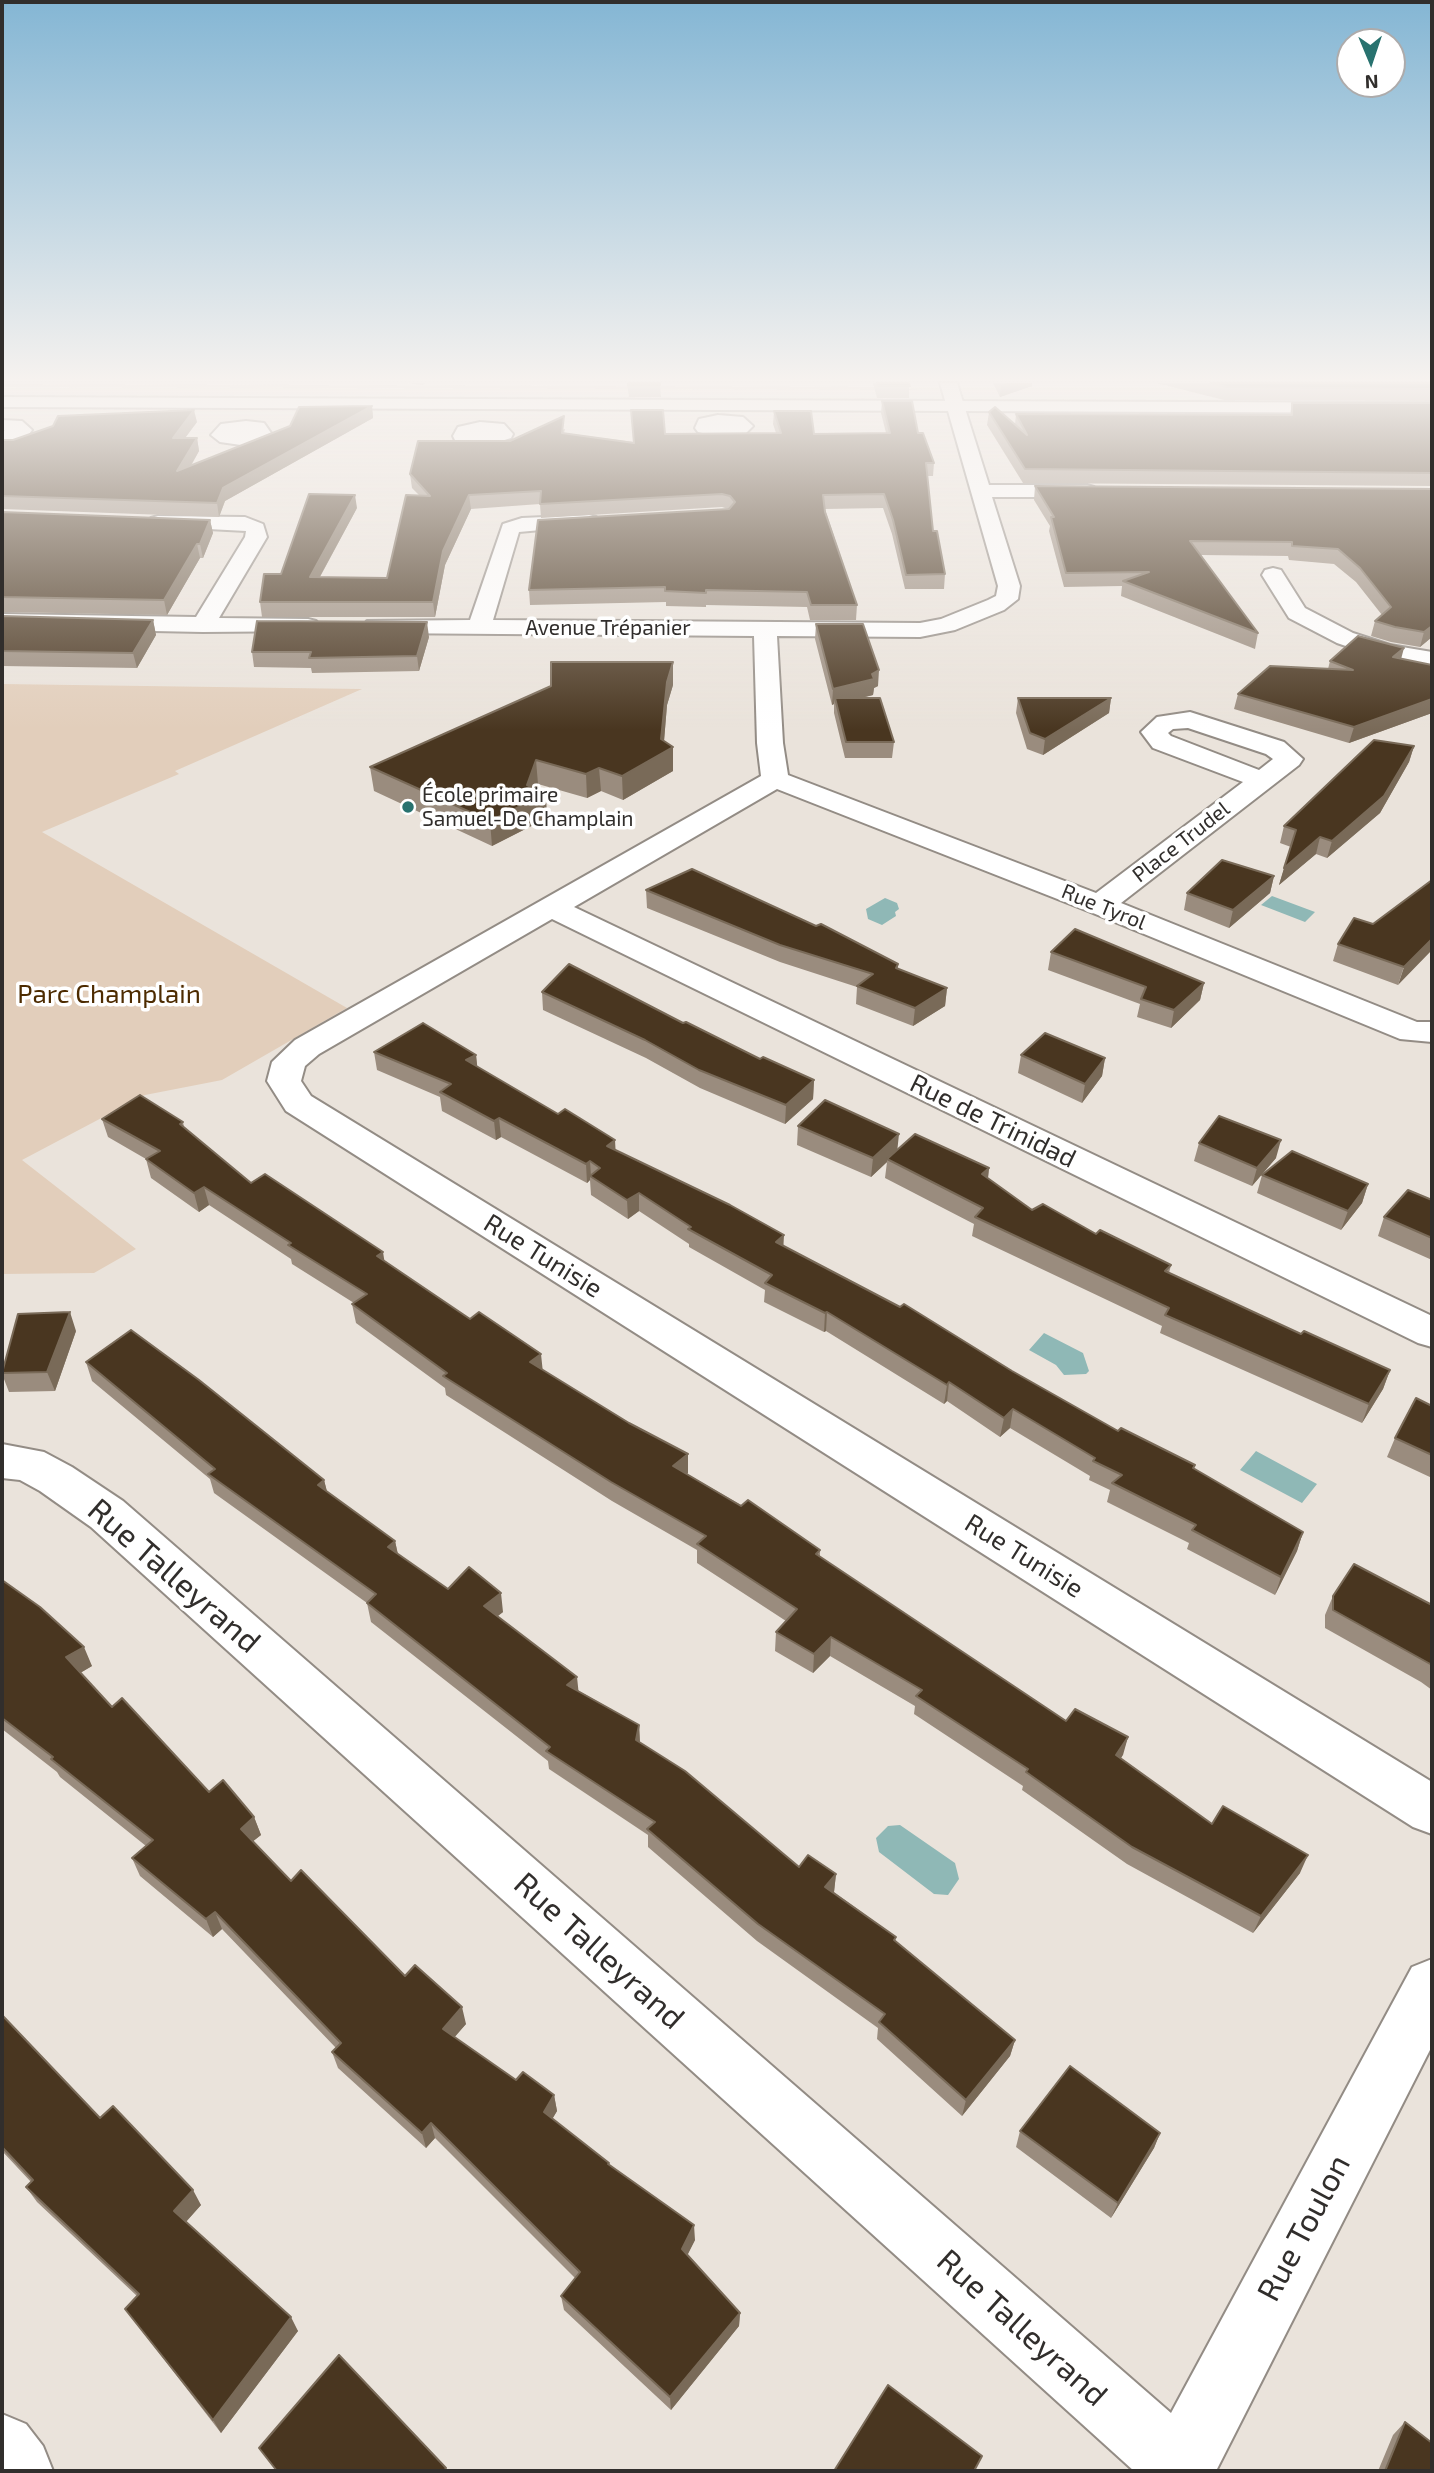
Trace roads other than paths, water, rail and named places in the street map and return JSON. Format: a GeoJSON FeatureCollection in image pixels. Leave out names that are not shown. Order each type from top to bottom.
{"type":"FeatureCollection","features":[{"type":"Feature","properties":{"kind":"street","name":"Avenue Trépanier"},"geometry":{"type":"LineString","coordinates":[[2,621],[203,625],[930,629],[947,625],[1003,602],[1009,595],[1009,586],[982,498]]}},
{"type":"Feature","properties":{"kind":"street"},"geometry":{"type":"LineString","coordinates":[[479,627],[510,528],[532,523],[614,520]]}},
{"type":"Feature","properties":{"kind":"street"},"geometry":{"type":"LineString","coordinates":[[140,521],[245,523],[256,528],[256,537],[203,625]]}},
{"type":"Feature","properties":{"kind":"street"},"geometry":{"type":"LineString","coordinates":[[1273,575],[1297,612],[1333,632],[1385,652],[1432,659]]}},
{"type":"Feature","properties":{"kind":"street"},"geometry":{"type":"LineString","coordinates":[[765,629],[770,743],[775,779]]}},
{"type":"Feature","properties":{"kind":"street","name":"Rue Tyrol"},"geometry":{"type":"LineString","coordinates":[[775,779],[1100,905],[1412,1032],[1432,1032]]}},
{"type":"Feature","properties":{"kind":"street","name":"Rue Tunisie"},"geometry":{"type":"LineString","coordinates":[[775,779],[307,1047],[289,1062],[284,1081],[298,1103],[1432,1810]]}},
{"type":"Feature","properties":{"kind":"street","name":"Place Trudel"},"geometry":{"type":"LineString","coordinates":[[1100,905],[1262,780]]}},
{"type":"Feature","properties":{"kind":"street","name":"Rue de Trinidad"},"geometry":{"type":"LineString","coordinates":[[553,908],[1432,1333]]}},
{"type":"Feature","properties":{"kind":"street","name":"Rue Talleyrand"},"geometry":{"type":"LineString","coordinates":[[2,1461],[28,1464],[56,1479],[107,1514],[1181,2469]]}},
{"type":"Feature","properties":{"kind":"street","name":"Rue Toulon"},"geometry":{"type":"LineString","coordinates":[[1181,2469],[1212,2403],[1432,1987]]}},
{"type":"Feature","properties":{"kind":"street"},"geometry":{"type":"LineString","coordinates":[[2,2448],[18,2471]]}},
{"type":"Feature","properties":{"kind":"water"},"geometry":{"type":"Polygon","coordinates":[[[1272,896],[1315,912],[1305,922],[1261,905],[1272,896]]]}},
{"type":"Feature","properties":{"kind":"water"},"geometry":{"type":"Polygon","coordinates":[[[885,898],[897,903],[899,909],[895,912],[896,916],[882,925],[868,919],[866,909],[885,898]]]}},
{"type":"Feature","properties":{"kind":"water"},"geometry":{"type":"Polygon","coordinates":[[[1044,1333],[1083,1353],[1089,1371],[1086,1374],[1064,1375],[1056,1365],[1029,1350],[1044,1333]]]}},
{"type":"Feature","properties":{"kind":"water"},"geometry":{"type":"Polygon","coordinates":[[[1256,1451],[1317,1484],[1302,1503],[1240,1470],[1256,1451]]]}},
{"type":"Feature","properties":{"kind":"water"},"geometry":{"type":"Polygon","coordinates":[[[900,1825],[955,1863],[959,1879],[948,1895],[934,1894],[879,1852],[876,1838],[888,1826],[900,1825]]]}},
{"type":"Feature","properties":{"kind":"place","name":"École primaire Samuel-De Champlain"},"geometry":{"type":"Point","coordinates":[408,807]}},
{"type":"Feature","properties":{"kind":"park label","name":"Parc Champlain"},"geometry":{"type":"Point","coordinates":[109,994]}}]}
